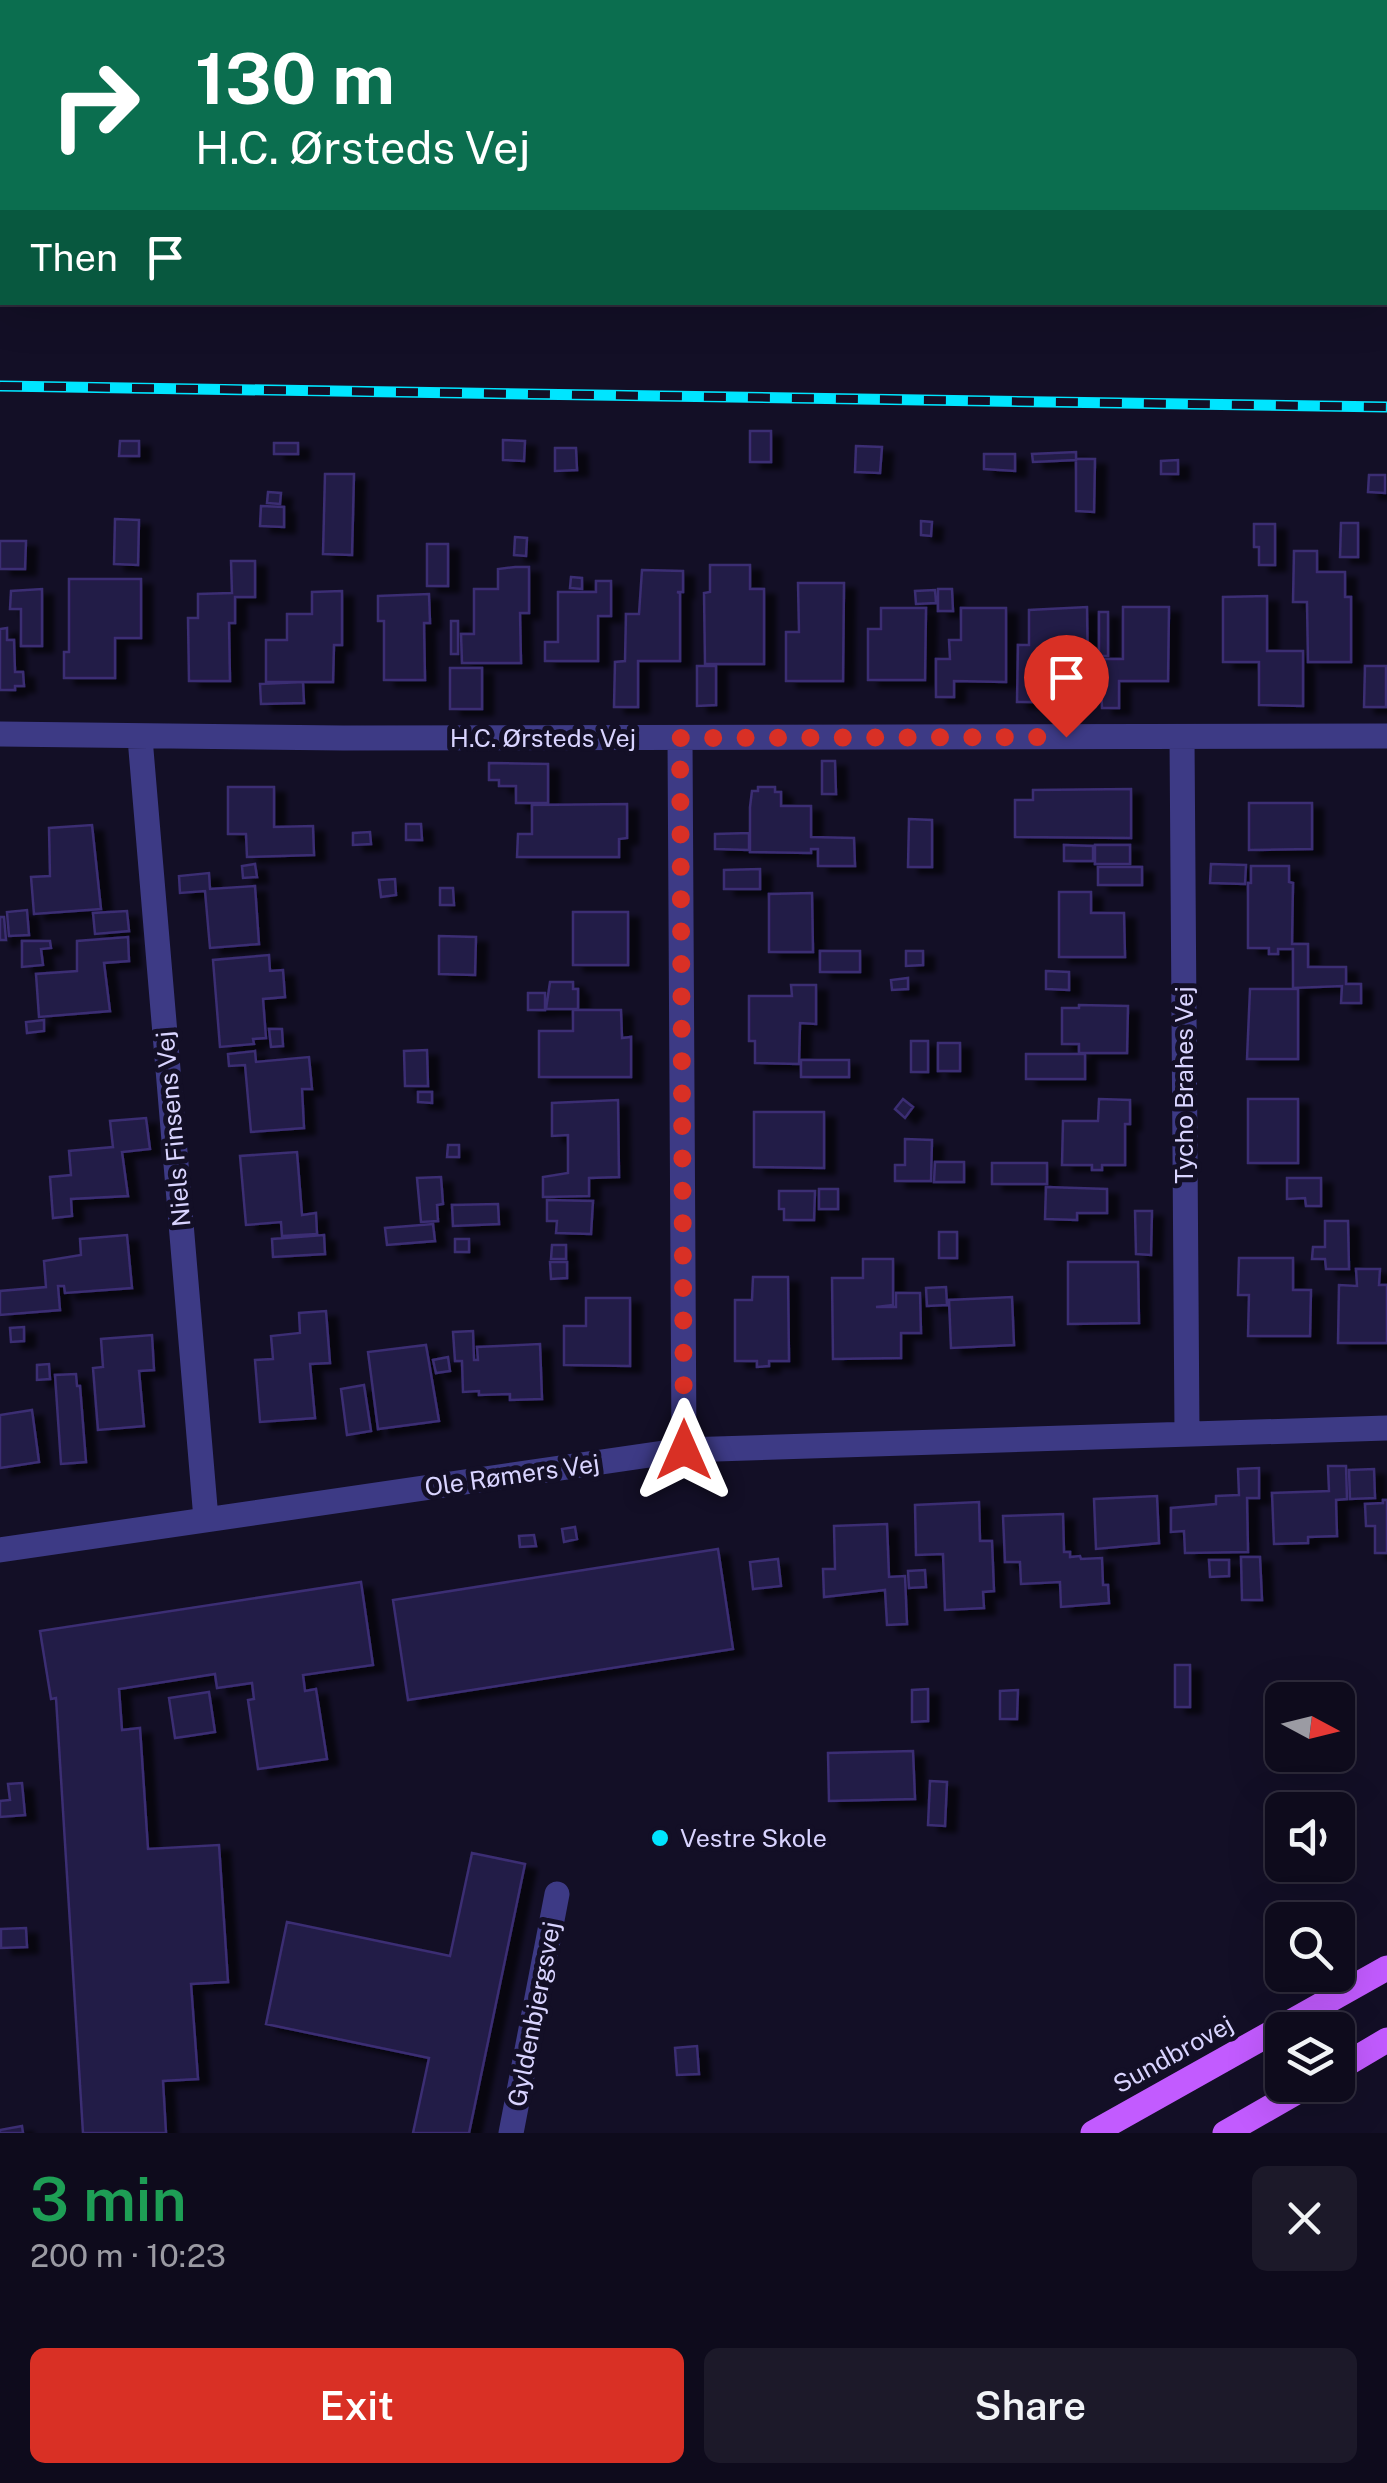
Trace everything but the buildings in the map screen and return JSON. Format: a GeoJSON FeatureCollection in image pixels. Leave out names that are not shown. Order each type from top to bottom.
{"type":"FeatureCollection","features":[{"type":"Feature","properties":{"kind":"main road","name":"Sundbrovej"},"geometry":{"type":"LineString","coordinates":[[1093,2133],[1387,1968]]}},
{"type":"Feature","properties":{"kind":"main road"},"geometry":{"type":"LineString","coordinates":[[1355,2059],[1387,2040]]}},
{"type":"Feature","properties":{"kind":"main road"},"geometry":{"type":"LineString","coordinates":[[1225,2133],[1279,2102]]}},
{"type":"Feature","properties":{"kind":"street","name":"H.C. Ørsteds Vej"},"geometry":{"type":"LineString","coordinates":[[0,734],[140,738],[1387,736]]}},
{"type":"Feature","properties":{"kind":"street","name":"Tycho Brahes Vej"},"geometry":{"type":"LineString","coordinates":[[1182,737],[1187,1432]]}},
{"type":"Feature","properties":{"kind":"street","name":"Niels Finsens Vej"},"geometry":{"type":"LineString","coordinates":[[140,738],[206,1520]]}},
{"type":"Feature","properties":{"kind":"street"},"geometry":{"type":"LineString","coordinates":[[680,738],[684,1450]]}},
{"type":"Feature","properties":{"kind":"street","name":"Ole Rømers Vej"},"geometry":{"type":"LineString","coordinates":[[0,1550],[684,1450],[1387,1428]]}},
{"type":"Feature","properties":{"kind":"street","name":"Gyldenbjergsvej"},"geometry":{"type":"LineString","coordinates":[[511,2133],[557,1894]]}},
{"type":"Feature","properties":{"kind":"railway"},"geometry":{"type":"LineString","coordinates":[[0,386],[1387,407]]}},
{"type":"Feature","properties":{"kind":"place","name":"Vestre Skole"},"geometry":{"type":"Point","coordinates":[660,1838]}},
{"type":"Feature","properties":{"kind":"route"},"geometry":{"type":"LineString","coordinates":[[684,1450],[680,738],[1066,737]]}}]}
